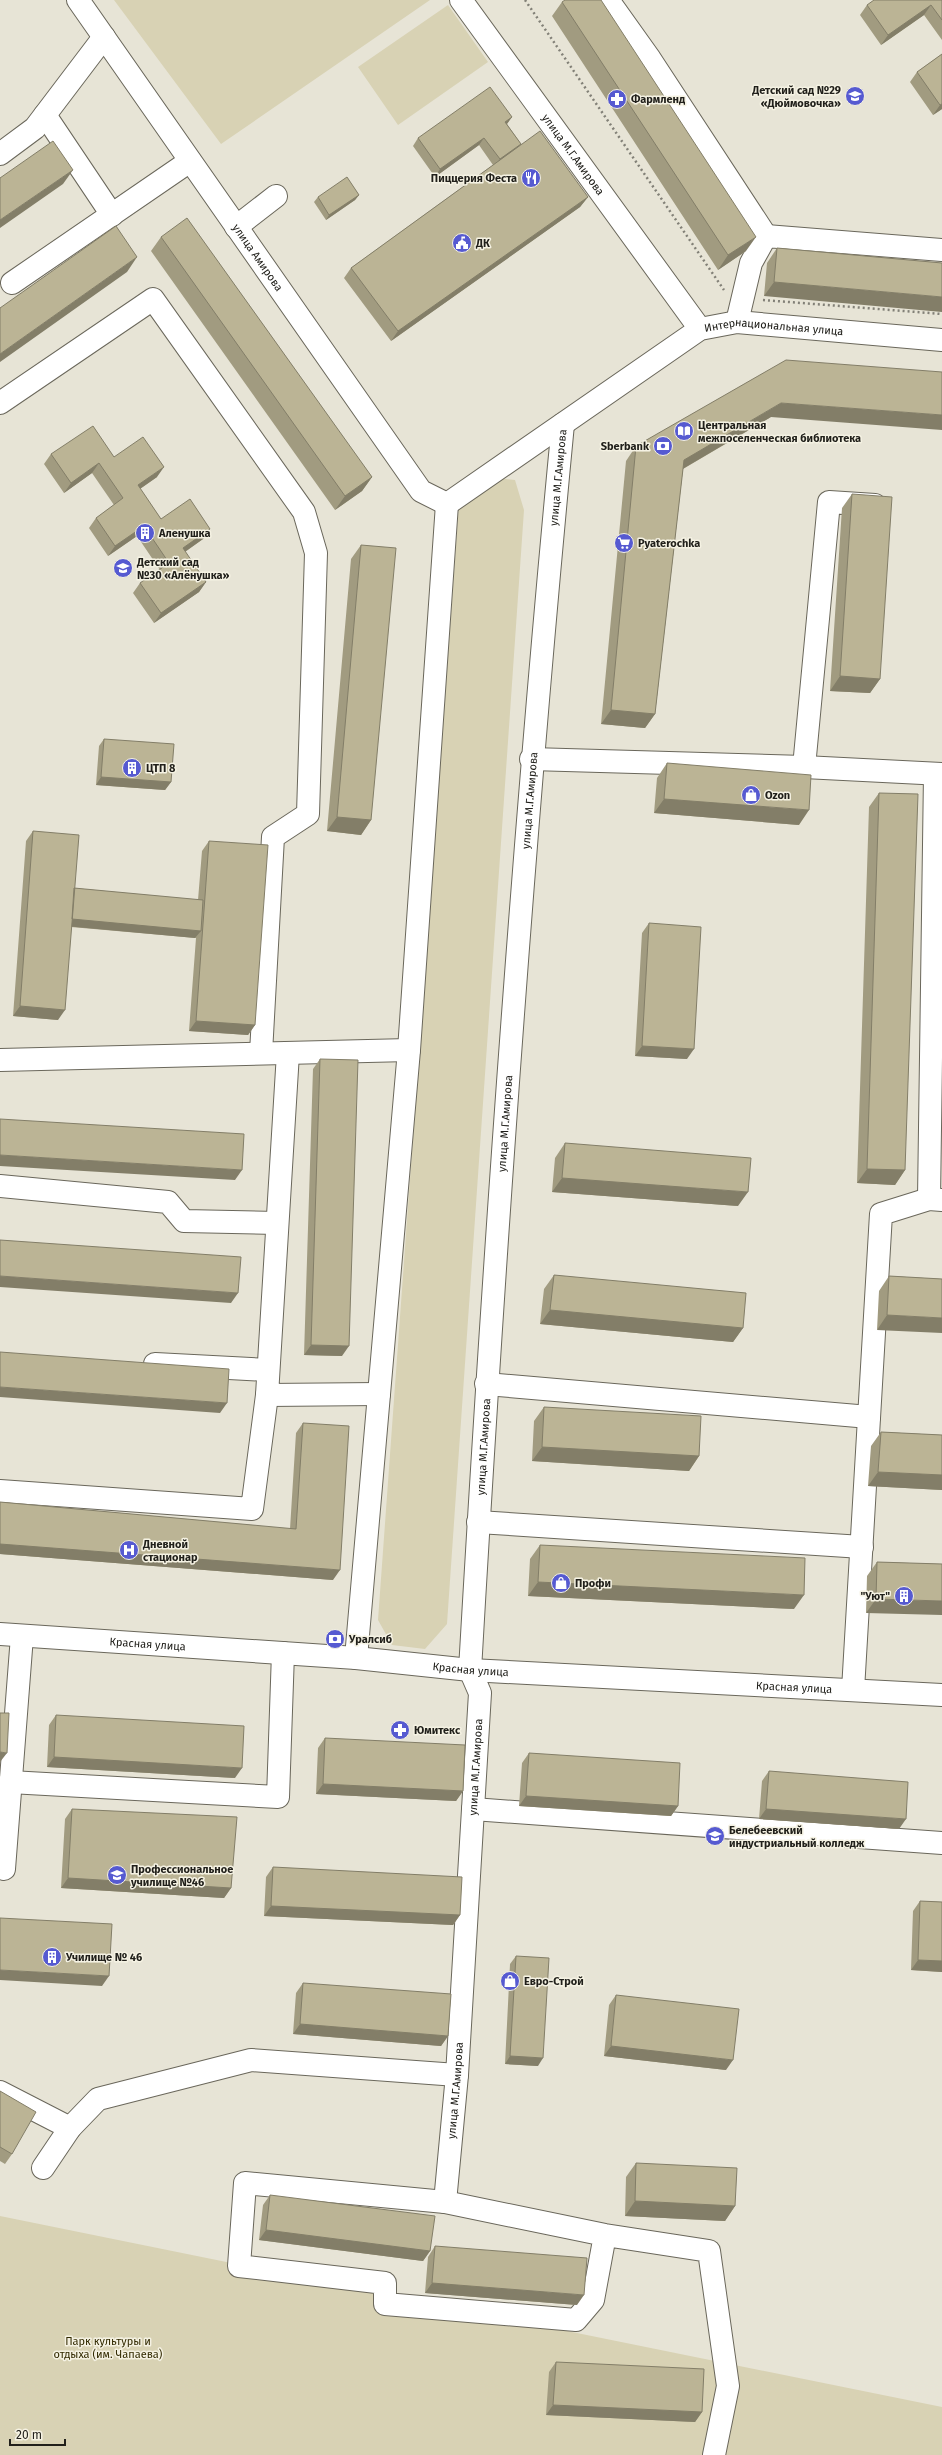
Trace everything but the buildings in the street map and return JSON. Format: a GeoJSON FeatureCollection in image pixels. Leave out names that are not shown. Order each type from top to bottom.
{"type":"FeatureCollection","features":[{"type":"Feature","properties":{"kind":"street","name":"улица Амирова"},"geometry":{"type":"LineString","coordinates":[[78,0],[421,490],[447,504]]}},
{"type":"Feature","properties":{"kind":"street","name":"улица М.Г.Амирова"},"geometry":{"type":"LineString","coordinates":[[461,0],[700,329]]}},
{"type":"Feature","properties":{"kind":"street"},"geometry":{"type":"LineString","coordinates":[[608,0],[650,59],[766,236]]}},
{"type":"Feature","properties":{"kind":"street"},"geometry":{"type":"LineString","coordinates":[[0,154],[35,128],[104,37]]}},
{"type":"Feature","properties":{"kind":"street"},"geometry":{"type":"LineString","coordinates":[[45,115],[112,215]]}},
{"type":"Feature","properties":{"kind":"street"},"geometry":{"type":"LineString","coordinates":[[12,283],[190,161]]}},
{"type":"Feature","properties":{"kind":"street"},"geometry":{"type":"LineString","coordinates":[[236,227],[276,196]]}},
{"type":"Feature","properties":{"kind":"street"},"geometry":{"type":"LineString","coordinates":[[737,322],[751,263],[766,236]]}},
{"type":"Feature","properties":{"kind":"street"},"geometry":{"type":"LineString","coordinates":[[766,236],[942,250]]}},
{"type":"Feature","properties":{"kind":"street"},"geometry":{"type":"LineString","coordinates":[[0,403],[153,299],[304,512],[316,553],[308,814],[273,837],[261,1053]]}},
{"type":"Feature","properties":{"kind":"street","name":"Интернациональная улица"},"geometry":{"type":"LineString","coordinates":[[563,424],[700,329],[737,322],[942,340]]}},
{"type":"Feature","properties":{"kind":"street","name":"улица М.Г.Амирова"},"geometry":{"type":"LineString","coordinates":[[447,504],[563,424]]}},
{"type":"Feature","properties":{"kind":"street","name":"улица М.Г.Амирова"},"geometry":{"type":"LineString","coordinates":[[444,2202],[457,2075],[480,1694],[470,1670],[486,1384],[536,698],[563,424]]}},
{"type":"Feature","properties":{"kind":"street"},"geometry":{"type":"LineString","coordinates":[[804,767],[829,502],[890,506]]}},
{"type":"Feature","properties":{"kind":"street"},"geometry":{"type":"LineString","coordinates":[[356,1658],[409,1050],[447,504]]}},
{"type":"Feature","properties":{"kind":"street"},"geometry":{"type":"LineString","coordinates":[[532,758],[804,767],[938,774],[936,1199],[881,1214],[853,1690]]}},
{"type":"Feature","properties":{"kind":"street"},"geometry":{"type":"LineString","coordinates":[[0,1060],[409,1050]]}},
{"type":"Feature","properties":{"kind":"street"},"geometry":{"type":"LineString","coordinates":[[0,1491],[252,1509],[267,1395],[288,1053]]}},
{"type":"Feature","properties":{"kind":"street"},"geometry":{"type":"LineString","coordinates":[[0,1186],[168,1202],[184,1221],[278,1223]]}},
{"type":"Feature","properties":{"kind":"street"},"geometry":{"type":"LineString","coordinates":[[134,1363],[268,1370]]}},
{"type":"Feature","properties":{"kind":"street"},"geometry":{"type":"LineString","coordinates":[[486,1384],[869,1417]]}},
{"type":"Feature","properties":{"kind":"street"},"geometry":{"type":"LineString","coordinates":[[267,1395],[379,1394]]}},
{"type":"Feature","properties":{"kind":"street"},"geometry":{"type":"LineString","coordinates":[[478,1522],[862,1547]]}},
{"type":"Feature","properties":{"kind":"street","name":"Красная улица"},"geometry":{"type":"LineString","coordinates":[[0,1634],[356,1658],[470,1670],[942,1695]]}},
{"type":"Feature","properties":{"kind":"street"},"geometry":{"type":"LineString","coordinates":[[4,1869],[22,1636]]}},
{"type":"Feature","properties":{"kind":"street"},"geometry":{"type":"LineString","coordinates":[[10,1782],[278,1797],[283,1653]]}},
{"type":"Feature","properties":{"kind":"street"},"geometry":{"type":"LineString","coordinates":[[473,1809],[942,1843]]}},
{"type":"Feature","properties":{"kind":"street"},"geometry":{"type":"LineString","coordinates":[[44,2168],[70,2128],[98,2099],[252,2060],[457,2075]]}},
{"type":"Feature","properties":{"kind":"street"},"geometry":{"type":"LineString","coordinates":[[0,2092],[70,2128]]}},
{"type":"Feature","properties":{"kind":"street"},"geometry":{"type":"LineString","coordinates":[[605,2235],[593,2300],[576,2320],[385,2304],[385,2283],[239,2266],[245,2183],[444,2202],[605,2235],[709,2251],[728,2386],[714,2455]]}},
{"type":"Feature","properties":{"kind":"path"},"geometry":{"type":"LineString","coordinates":[[525,0],[725,291],[742,298],[942,314]]}},
{"type":"Feature","properties":{"kind":"green space"},"geometry":{"type":"Polygon","coordinates":[[[114,0],[430,0],[221,144],[114,0]]]}},
{"type":"Feature","properties":{"kind":"green space"},"geometry":{"type":"Polygon","coordinates":[[[448,5],[488,62],[398,125],[358,67],[448,5]]]}},
{"type":"Feature","properties":{"kind":"green space"},"geometry":{"type":"Polygon","coordinates":[[[486,477],[515,480],[524,510],[447,1624],[425,1649],[392,1645],[378,1620],[459,504],[486,477]]]}},
{"type":"Feature","properties":{"kind":"green space","name":"Парк культуры и отдыха (им. Чапаева)"},"geometry":{"type":"Polygon","coordinates":[[[0,2216],[942,2407],[942,2455],[0,2455],[0,2216]]]}},
{"type":"Feature","properties":{"kind":"place","name":"Детский сад №29 «Дюймовочка»"},"geometry":{"type":"Point","coordinates":[855,96]}},
{"type":"Feature","properties":{"kind":"place","name":"Фармленд"},"geometry":{"type":"Point","coordinates":[617,99]}},
{"type":"Feature","properties":{"kind":"place","name":"Пиццерия Феста"},"geometry":{"type":"Point","coordinates":[531,178]}},
{"type":"Feature","properties":{"kind":"place","name":"ДК"},"geometry":{"type":"Point","coordinates":[462,243]}},
{"type":"Feature","properties":{"kind":"place","name":"Центральная межпоселенческая библиотека"},"geometry":{"type":"Point","coordinates":[684,431]}},
{"type":"Feature","properties":{"kind":"place","name":"Sberbank"},"geometry":{"type":"Point","coordinates":[663,446]}},
{"type":"Feature","properties":{"kind":"place","name":"Аленушка"},"geometry":{"type":"Point","coordinates":[145,533]}},
{"type":"Feature","properties":{"kind":"place","name":"Pyaterochka"},"geometry":{"type":"Point","coordinates":[624,543]}},
{"type":"Feature","properties":{"kind":"place","name":"Детский сад №30 «Алёнушка»"},"geometry":{"type":"Point","coordinates":[123,568]}},
{"type":"Feature","properties":{"kind":"place","name":"ЦТП 8"},"geometry":{"type":"Point","coordinates":[132,768]}},
{"type":"Feature","properties":{"kind":"place","name":"Ozon"},"geometry":{"type":"Point","coordinates":[751,795]}},
{"type":"Feature","properties":{"kind":"place","name":"Дневной стационар"},"geometry":{"type":"Point","coordinates":[129,1550]}},
{"type":"Feature","properties":{"kind":"place","name":"Профи"},"geometry":{"type":"Point","coordinates":[561,1583]}},
{"type":"Feature","properties":{"kind":"place","name":"\"Уют\""},"geometry":{"type":"Point","coordinates":[904,1596]}},
{"type":"Feature","properties":{"kind":"place","name":"Уралсиб"},"geometry":{"type":"Point","coordinates":[335,1639]}},
{"type":"Feature","properties":{"kind":"place","name":"Юмитекс"},"geometry":{"type":"Point","coordinates":[400,1730]}},
{"type":"Feature","properties":{"kind":"place","name":"Белебеевский индустриальный колледж"},"geometry":{"type":"Point","coordinates":[715,1836]}},
{"type":"Feature","properties":{"kind":"place","name":"Профессиональное училище №46"},"geometry":{"type":"Point","coordinates":[117,1875]}},
{"type":"Feature","properties":{"kind":"place","name":"Училище № 46"},"geometry":{"type":"Point","coordinates":[52,1957]}},
{"type":"Feature","properties":{"kind":"place","name":"Евро-Строй"},"geometry":{"type":"Point","coordinates":[510,1981]}}]}
